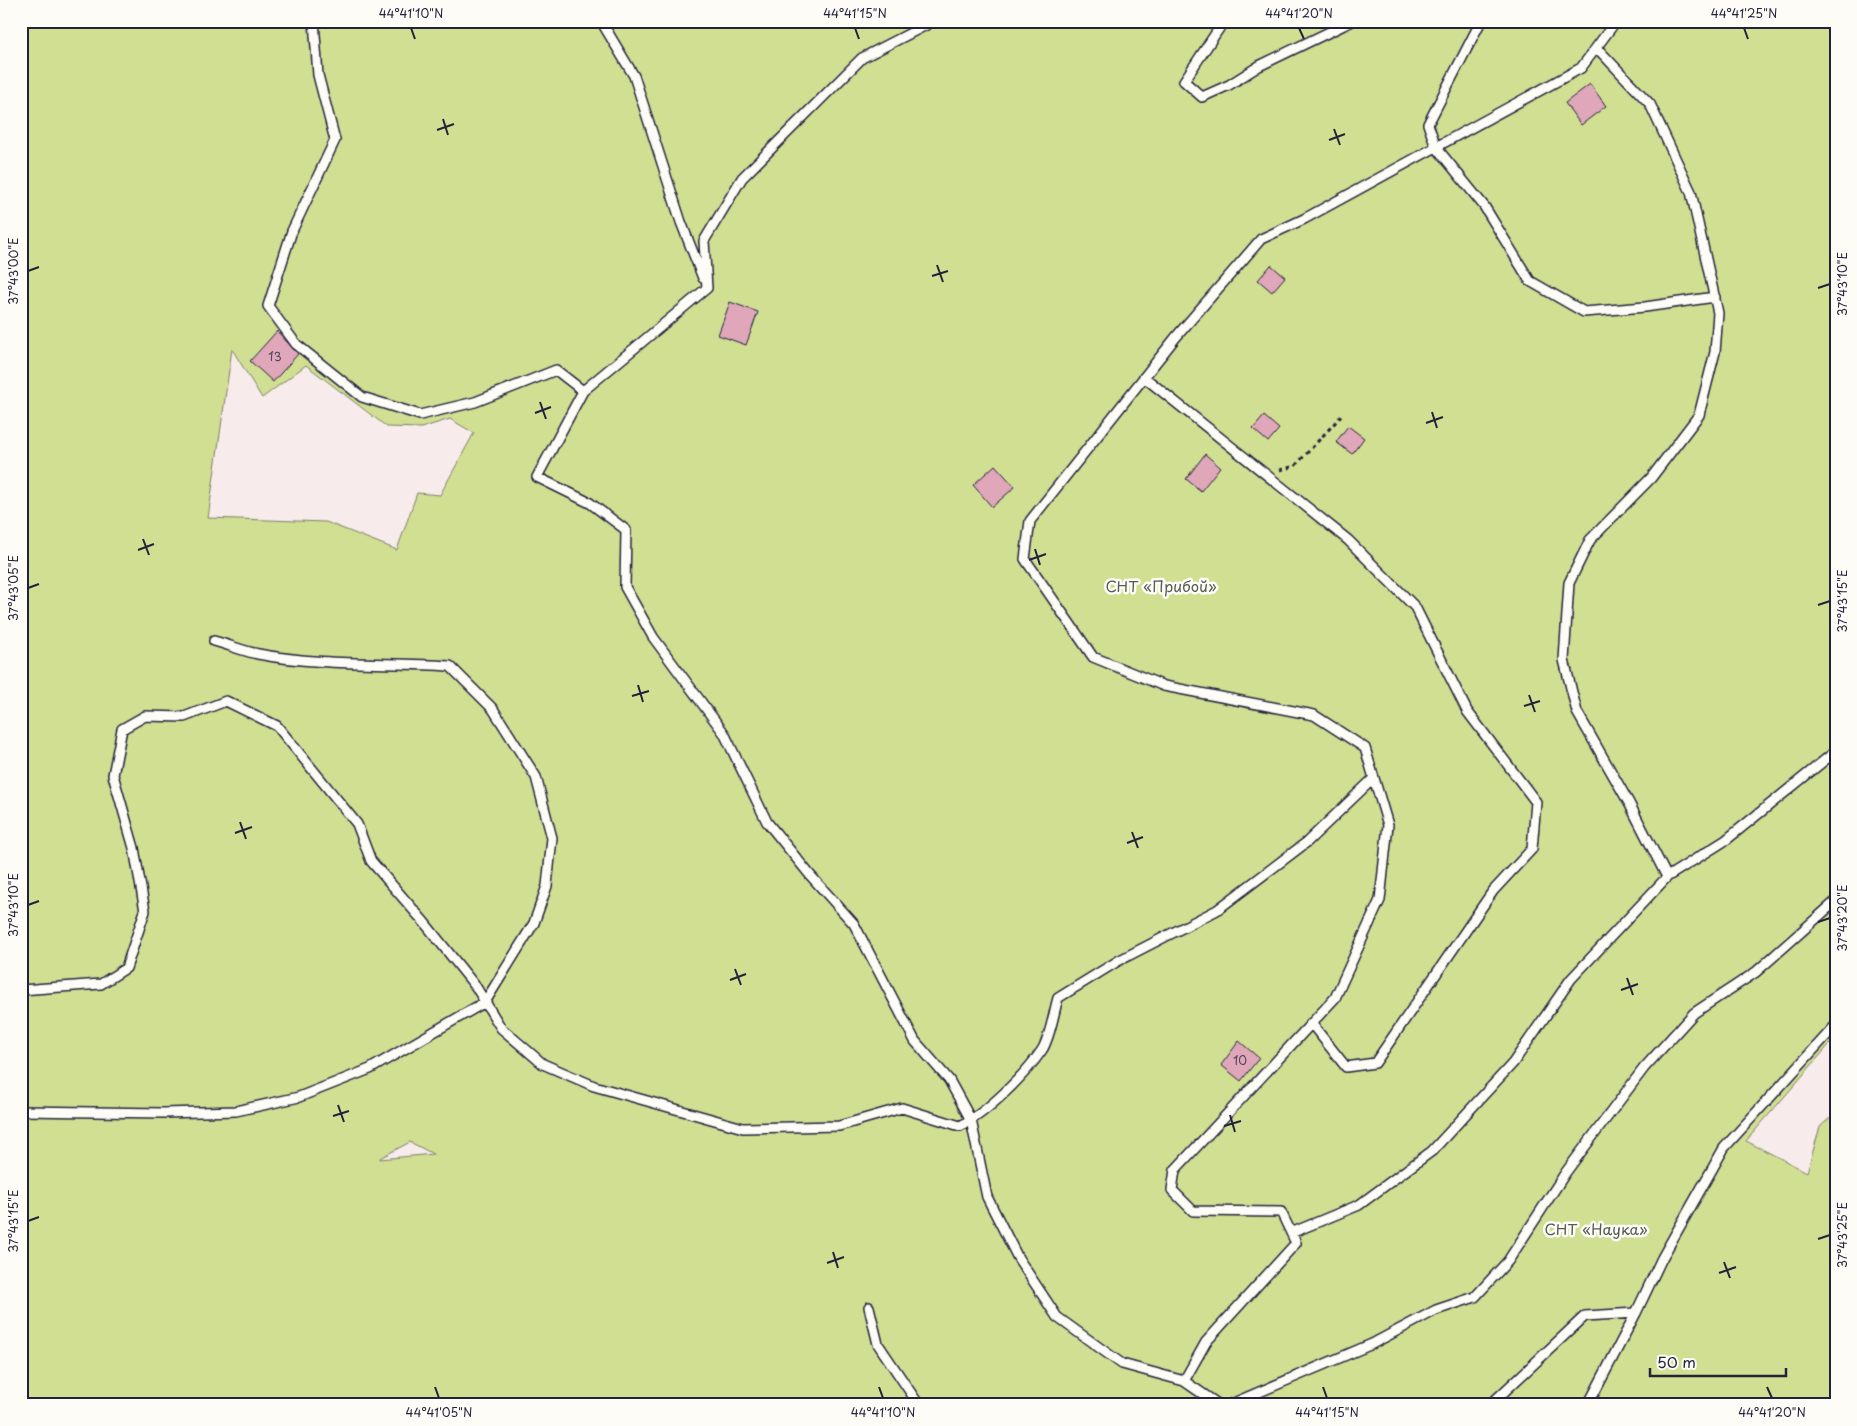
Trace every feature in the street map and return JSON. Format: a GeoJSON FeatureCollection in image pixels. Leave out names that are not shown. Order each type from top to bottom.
{"type":"FeatureCollection","features":[{"type":"Feature","properties":{"kind":"lane"},"geometry":{"type":"LineString","coordinates":[[314,21],[318,75],[335,140],[292,231],[268,306],[296,344],[362,397],[420,416],[475,402],[556,370],[583,391]]}},
{"type":"Feature","properties":{"kind":"lane"},"geometry":{"type":"LineString","coordinates":[[601,21],[634,76],[681,222],[707,288]]}},
{"type":"Feature","properties":{"kind":"lane"},"geometry":{"type":"LineString","coordinates":[[707,288],[704,241],[742,178],[862,58],[934,21]]}},
{"type":"Feature","properties":{"kind":"lane"},"geometry":{"type":"LineString","coordinates":[[1224,21],[1184,81],[1202,96],[1229,85],[1259,66],[1352,21]]}},
{"type":"Feature","properties":{"kind":"lane"},"geometry":{"type":"LineString","coordinates":[[1480,21],[1428,124],[1436,147],[1484,206],[1530,281],[1584,312],[1645,307],[1715,297]]}},
{"type":"Feature","properties":{"kind":"lane"},"geometry":{"type":"LineString","coordinates":[[1184,1381],[1206,1342],[1296,1243],[1281,1212],[1192,1211],[1172,1190],[1175,1170],[1334,998],[1380,900],[1388,825],[1365,748],[1314,715],[1164,686],[1093,657],[1025,559],[1030,521],[1144,378],[1261,239],[1304,219],[1581,68],[1616,21]]}},
{"type":"Feature","properties":{"kind":"lane"},"geometry":{"type":"LineString","coordinates":[[1597,48],[1650,104],[1691,192],[1718,313],[1715,352],[1699,415],[1651,478],[1590,540],[1569,583],[1564,660],[1577,712],[1629,803],[1667,877]]}},
{"type":"Feature","properties":{"kind":"lane"},"geometry":{"type":"LineString","coordinates":[[707,288],[583,391],[537,477],[590,502],[626,530],[625,587],[653,637],[724,733],[767,822],[810,876],[854,924],[915,1041],[949,1080],[971,1120],[987,1197],[1018,1258],[1058,1317],[1122,1364],[1184,1381],[1219,1405]]}},
{"type":"Feature","properties":{"kind":"lane"},"geometry":{"type":"LineString","coordinates":[[1144,378],[1348,540],[1415,607],[1467,711],[1536,802],[1532,849],[1493,891],[1375,1063],[1346,1067],[1311,1024]]}},
{"type":"Feature","properties":{"kind":"lane"},"geometry":{"type":"LineString","coordinates":[[21,1111],[164,1113],[236,1111],[299,1097],[370,1069],[485,1002],[534,923],[547,886],[552,838],[536,778],[493,710],[450,666],[390,662],[314,661],[257,654],[214,641]]}},
{"type":"Feature","properties":{"kind":"lane"},"geometry":{"type":"LineString","coordinates":[[21,990],[101,984],[126,968],[145,911],[134,848],[113,775],[122,729],[145,716],[184,717],[226,701],[277,726],[357,824],[371,861],[424,922],[476,987],[501,1028],[543,1064],[594,1086],[743,1128],[839,1126],[902,1108],[960,1126],[998,1100],[1043,1049],[1058,998],[1118,961],[1217,910],[1307,842],[1374,778]]}},
{"type":"Feature","properties":{"kind":"lane"},"geometry":{"type":"LineString","coordinates":[[1291,1233],[1359,1205],[1432,1151],[1513,1063],[1571,979],[1667,877],[1726,840],[1836,751]]}},
{"type":"Feature","properties":{"kind":"lane"},"geometry":{"type":"LineString","coordinates":[[1229,1405],[1372,1344],[1436,1310],[1475,1297],[1508,1261],[1566,1172],[1644,1068],[1663,1047],[1694,1013],[1756,972],[1836,901]]}},
{"type":"Feature","properties":{"kind":"lane"},"geometry":{"type":"LineString","coordinates":[[1588,1405],[1636,1313],[1662,1258],[1724,1148],[1836,1025]]}},
{"type":"Feature","properties":{"kind":"lane"},"geometry":{"type":"LineString","coordinates":[[869,1307],[878,1344],[918,1405]]}},
{"type":"Feature","properties":{"kind":"lane"},"geometry":{"type":"LineString","coordinates":[[1490,1405],[1585,1316],[1636,1313]]}},
{"type":"Feature","properties":{"kind":"path"},"geometry":{"type":"LineString","coordinates":[[1265,474],[1295,466],[1343,414]]}},
{"type":"Feature","properties":{"kind":"green space","name":"СНТ «Прибой»"},"geometry":{"type":"Polygon","coordinates":[[[21,21],[1836,21],[1836,1037],[1746,1141],[1807,1172],[1820,1127],[1836,1112],[1836,1405],[21,1405],[21,21]],[[232,349],[208,518],[326,522],[397,550],[417,493],[440,495],[474,433],[450,419],[421,428],[387,427],[306,365],[262,398],[232,349]],[[410,1142],[380,1158],[380,1159],[433,1154],[410,1142]]]}},
{"type":"Feature","properties":{"kind":"building"},"geometry":{"type":"Polygon","coordinates":[[[1590,84],[1606,106],[1581,125],[1565,103],[1590,84]]]}},
{"type":"Feature","properties":{"kind":"building"},"geometry":{"type":"Polygon","coordinates":[[[1271,265],[1285,277],[1272,292],[1258,280],[1271,265]]]}},
{"type":"Feature","properties":{"kind":"building"},"geometry":{"type":"Polygon","coordinates":[[[730,302],[758,312],[746,345],[718,335],[730,302]]]}},
{"type":"Feature","properties":{"kind":"building"},"geometry":{"type":"Polygon","coordinates":[[[277,331],[298,354],[273,382],[250,361],[277,331]]]}},
{"type":"Feature","properties":{"kind":"building"},"geometry":{"type":"Polygon","coordinates":[[[1264,416],[1279,429],[1268,442],[1253,429],[1264,416]]]}},
{"type":"Feature","properties":{"kind":"building"},"geometry":{"type":"Polygon","coordinates":[[[1348,426],[1364,438],[1352,454],[1336,442],[1348,426]]]}},
{"type":"Feature","properties":{"kind":"building"},"geometry":{"type":"Polygon","coordinates":[[[1205,454],[1220,467],[1201,491],[1186,479],[1205,454]]]}},
{"type":"Feature","properties":{"kind":"building"},"geometry":{"type":"Polygon","coordinates":[[[995,465],[1015,487],[992,507],[973,485],[995,465]]]}},
{"type":"Feature","properties":{"kind":"building"},"geometry":{"type":"Polygon","coordinates":[[[1239,1041],[1259,1058],[1241,1081],[1221,1065],[1239,1041]]]}},
{"type":"Feature","properties":{"kind":"park label","name":"СНТ «Наука»"},"geometry":{"type":"Point","coordinates":[1596,1230]}}]}
